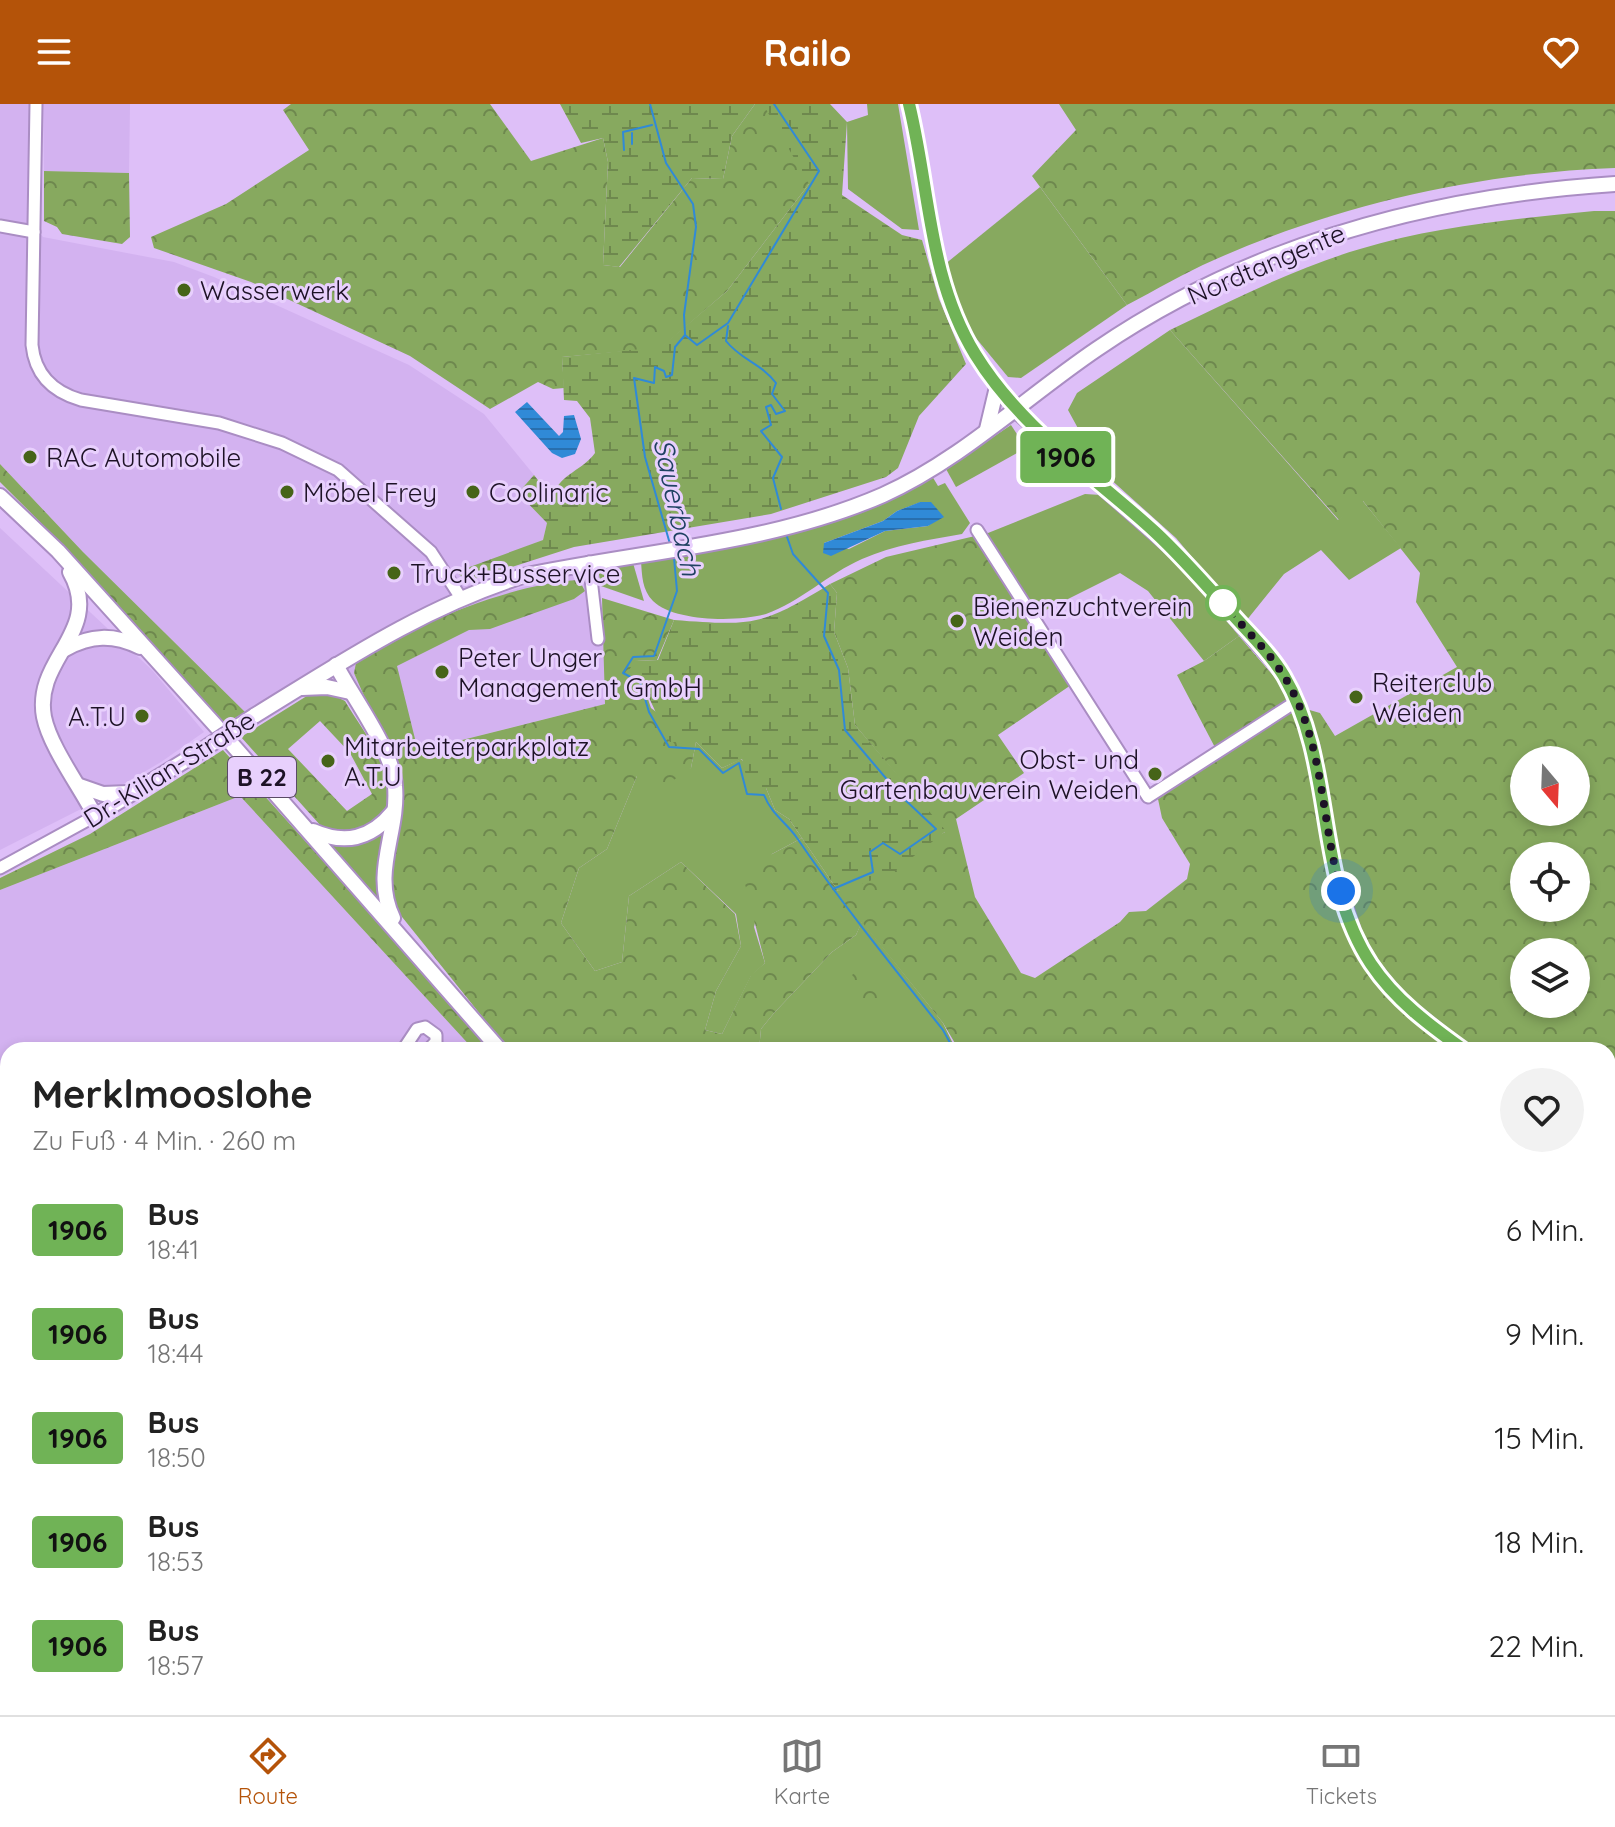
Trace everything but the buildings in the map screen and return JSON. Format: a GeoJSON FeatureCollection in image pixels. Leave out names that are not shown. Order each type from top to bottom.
{"type":"FeatureCollection","features":[{"type":"Feature","properties":{"kind":"main road","name":"Nordtangente"},"geometry":{"type":"LineString","coordinates":[[589,562],[778,528],[846,510],[897,488],[959,450],[1099,347],[1174,302],[1305,243],[1440,205],[1562,187],[1615,184]]}},
{"type":"Feature","properties":{"kind":"main road"},"geometry":{"type":"LineString","coordinates":[[987,429],[997,387]]}},
{"type":"Feature","properties":{"kind":"main road","name":"B 22"},"geometry":{"type":"LineString","coordinates":[[0,496],[58,551],[398,929],[493,1042]]}},
{"type":"Feature","properties":{"kind":"main road"},"geometry":{"type":"LineString","coordinates":[[58,551],[76,583],[80,601],[75,632],[48,674],[44,717],[95,816]]}},
{"type":"Feature","properties":{"kind":"main road","name":"Dr.-Kilian-Straße"},"geometry":{"type":"LineString","coordinates":[[95,816],[409,621],[523,576],[589,562]]}},
{"type":"Feature","properties":{"kind":"main road"},"geometry":{"type":"LineString","coordinates":[[61,651],[80,641],[111,637],[148,651]]}},
{"type":"Feature","properties":{"kind":"main road"},"geometry":{"type":"LineString","coordinates":[[336,665],[392,771],[395,783],[382,888],[398,929]]}},
{"type":"Feature","properties":{"kind":"main road"},"geometry":{"type":"LineString","coordinates":[[298,689],[327,687],[350,692]]}},
{"type":"Feature","properties":{"kind":"main road"},"geometry":{"type":"LineString","coordinates":[[80,786],[103,794],[137,791]]}},
{"type":"Feature","properties":{"kind":"main road"},"geometry":{"type":"LineString","coordinates":[[308,828],[337,839],[354,839],[382,825],[393,811]]}},
{"type":"Feature","properties":{"kind":"street"},"geometry":{"type":"LineString","coordinates":[[36,104],[32,350],[40,373],[54,389],[81,400],[219,423],[263,436],[338,470],[431,552],[461,598]]}},
{"type":"Feature","properties":{"kind":"street"},"geometry":{"type":"LineString","coordinates":[[909,104],[939,269],[957,320],[997,387],[1014,409],[1182,559],[1269,656],[1297,701],[1309,731],[1318,765],[1335,871],[1355,932],[1369,960],[1399,998],[1454,1042]]}},
{"type":"Feature","properties":{"kind":"street"},"geometry":{"type":"LineString","coordinates":[[0,226],[34,232]]}},
{"type":"Feature","properties":{"kind":"street"},"geometry":{"type":"LineString","coordinates":[[977,530],[1148,797],[1297,701]]}},
{"type":"Feature","properties":{"kind":"street"},"geometry":{"type":"LineString","coordinates":[[589,562],[598,639]]}},
{"type":"Feature","properties":{"kind":"street","name":"Dr.-Kilian-Straße"},"geometry":{"type":"LineString","coordinates":[[0,868],[95,816]]}},
{"type":"Feature","properties":{"kind":"street"},"geometry":{"type":"LineString","coordinates":[[408,1042],[417,1029],[425,1027],[436,1035],[436,1042]]}},
{"type":"Feature","properties":{"kind":"shaded area"},"geometry":{"type":"Polygon","coordinates":[[[0,104],[33,104],[28,219],[43,237],[174,262],[214,277],[409,365],[484,414],[534,475],[518,493],[547,523],[543,540],[457,573],[468,581],[476,600],[595,567],[604,647],[605,704],[390,758],[353,680],[335,656],[245,712],[83,552],[0,464],[0,104]]]}},
{"type":"Feature","properties":{"kind":"shaded area"},"geometry":{"type":"Polygon","coordinates":[[[43,104],[130,104],[129,173],[44,171],[43,104]]]}},
{"type":"Feature","properties":{"kind":"shaded area"},"geometry":{"type":"Polygon","coordinates":[[[0,528],[152,670],[204,732],[161,762],[81,809],[0,850],[0,528]]]}},
{"type":"Feature","properties":{"kind":"shaded area"},"geometry":{"type":"Polygon","coordinates":[[[240,796],[467,1042],[0,1042],[0,890],[240,796]]]}},
{"type":"Feature","properties":{"kind":"green space"},"geometry":{"type":"Polygon","coordinates":[[[291,104],[490,104],[531,161],[603,138],[608,162],[603,265],[620,267],[692,178],[723,179],[732,136],[755,104],[764,104],[809,175],[809,184],[727,291],[661,348],[562,357],[564,388],[553,389],[538,382],[490,409],[410,356],[251,282],[154,248],[151,237],[226,204],[309,150],[283,110],[291,104]]]}},
{"type":"Feature","properties":{"kind":"green space"},"geometry":{"type":"Polygon","coordinates":[[[560,104],[755,104],[732,136],[723,179],[692,178],[619,267],[603,265],[608,162],[603,138],[581,143],[560,104]]]}},
{"type":"Feature","properties":{"kind":"green space"},"geometry":{"type":"Polygon","coordinates":[[[763,104],[830,104],[847,122],[842,195],[902,235],[922,240],[939,299],[966,364],[919,416],[898,468],[886,477],[771,514],[574,547],[468,581],[456,572],[543,540],[547,523],[518,493],[534,475],[548,493],[555,492],[562,481],[595,453],[590,418],[577,401],[564,400],[562,357],[661,347],[727,291],[809,184],[763,104]]]}},
{"type":"Feature","properties":{"kind":"green space"},"geometry":{"type":"Polygon","coordinates":[[[867,104],[898,104],[919,230],[902,229],[848,189],[847,122],[868,115],[867,104]]]}},
{"type":"Feature","properties":{"kind":"green space"},"geometry":{"type":"Polygon","coordinates":[[[1059,104],[1615,104],[1615,168],[1564,171],[1461,185],[1360,208],[1262,240],[1214,260],[1127,305],[1032,176],[1076,130],[1059,104]]]}},
{"type":"Feature","properties":{"kind":"green space"},"geometry":{"type":"Polygon","coordinates":[[[44,171],[129,173],[130,237],[122,244],[62,234],[57,227],[44,221],[44,171]]]}},
{"type":"Feature","properties":{"kind":"green space"},"geometry":{"type":"Polygon","coordinates":[[[1040,187],[1127,305],[1021,378],[1008,377],[966,326],[944,265],[1040,187]]]}},
{"type":"Feature","properties":{"kind":"green space"},"geometry":{"type":"Polygon","coordinates":[[[1615,211],[1615,1042],[954,1042],[943,1023],[862,922],[856,935],[832,952],[774,1013],[761,1029],[760,1042],[503,1042],[390,902],[391,871],[401,809],[400,778],[354,673],[356,663],[403,635],[463,608],[525,589],[579,580],[585,591],[574,599],[490,629],[469,630],[397,666],[418,751],[605,704],[602,598],[674,620],[657,660],[635,661],[651,708],[696,742],[691,768],[665,786],[637,776],[607,849],[579,868],[561,923],[595,971],[622,962],[629,896],[681,862],[735,914],[741,946],[716,991],[705,1030],[722,1034],[751,975],[765,963],[745,884],[772,854],[802,838],[838,891],[945,832],[855,725],[848,668],[834,632],[837,593],[830,584],[886,557],[975,536],[1071,685],[998,735],[1024,773],[956,819],[975,897],[1021,973],[1035,978],[1120,922],[1129,912],[1146,911],[1187,879],[1190,864],[1162,818],[1158,799],[1220,757],[1177,675],[1204,661],[1239,636],[1284,688],[1289,714],[1306,709],[1320,713],[1335,736],[1457,667],[1416,602],[1420,573],[1363,501],[1339,520],[1170,330],[1287,275],[1336,257],[1389,241],[1505,220],[1615,211]]]}},
{"type":"Feature","properties":{"kind":"green space"},"geometry":{"type":"Polygon","coordinates":[[[1170,330],[1338,520],[1362,500],[1401,548],[1349,580],[1321,550],[1284,574],[1246,621],[1176,538],[1108,477],[1109,461],[1080,432],[1068,410],[1077,393],[1170,330]]]}},
{"type":"Feature","properties":{"kind":"green space"},"geometry":{"type":"Polygon","coordinates":[[[1011,425],[1026,448],[956,487],[946,469],[1011,425]]]}},
{"type":"Feature","properties":{"kind":"green space"},"geometry":{"type":"Polygon","coordinates":[[[0,464],[83,552],[245,712],[225,724],[53,535],[0,482],[0,464]]]}},
{"type":"Feature","properties":{"kind":"green space"},"geometry":{"type":"Polygon","coordinates":[[[932,476],[938,486],[945,483],[970,523],[962,534],[899,547],[862,559],[778,609],[754,617],[724,619],[676,613],[653,601],[645,587],[641,561],[791,530],[898,494],[932,476]],[[921,502],[897,511],[883,521],[824,543],[849,549],[885,531],[928,526],[933,522],[921,502]]]}},
{"type":"Feature","properties":{"kind":"green space"},"geometry":{"type":"Polygon","coordinates":[[[1085,494],[1101,495],[1187,572],[1239,636],[1204,661],[1148,591],[1120,573],[1036,615],[983,535],[1085,494]]]}},
{"type":"Feature","properties":{"kind":"green space"},"geometry":{"type":"Polygon","coordinates":[[[633,563],[644,601],[601,586],[598,569],[633,563]]]}},
{"type":"Feature","properties":{"kind":"green space"},"geometry":{"type":"Polygon","coordinates":[[[830,584],[837,593],[834,632],[848,668],[855,725],[946,831],[891,874],[838,891],[789,819],[775,810],[766,788],[749,788],[742,759],[722,768],[696,742],[670,742],[647,694],[629,670],[635,661],[658,660],[674,620],[722,623],[756,620],[788,608],[830,584]]]}},
{"type":"Feature","properties":{"kind":"green space"},"geometry":{"type":"Polygon","coordinates":[[[310,694],[333,695],[345,701],[374,747],[388,782],[388,798],[383,813],[369,826],[357,831],[339,831],[321,826],[241,737],[310,694]],[[320,721],[288,749],[347,811],[372,794],[350,753],[320,721]]]}},
{"type":"Feature","properties":{"kind":"green space"},"geometry":{"type":"Polygon","coordinates":[[[696,742],[722,768],[741,759],[766,788],[775,810],[789,819],[802,838],[772,854],[754,927],[765,963],[751,976],[722,1034],[705,1030],[716,991],[741,946],[736,914],[681,862],[629,896],[622,962],[595,971],[561,923],[579,868],[607,849],[637,776],[691,768],[696,742]]]}},
{"type":"Feature","properties":{"kind":"green space"},"geometry":{"type":"Polygon","coordinates":[[[223,750],[487,1042],[467,1042],[240,796],[0,890],[0,878],[90,834],[223,750]]]}},
{"type":"Feature","properties":{"kind":"green space"},"geometry":{"type":"Polygon","coordinates":[[[386,828],[379,855],[380,901],[325,841],[357,843],[386,828]]]}},
{"type":"Feature","properties":{"kind":"green space"},"geometry":{"type":"Polygon","coordinates":[[[862,921],[943,1023],[952,1042],[760,1042],[761,1029],[774,1013],[832,952],[856,935],[862,921]]]}},
{"type":"Feature","properties":{"kind":"green space"},"geometry":{"type":"Polygon","coordinates":[[[859,969],[879,985],[887,1009],[877,1013],[868,1009],[852,975],[859,969]]]}},
{"type":"Feature","properties":{"kind":"water"},"geometry":{"type":"Polygon","coordinates":[[[527,402],[559,436],[563,432],[564,416],[574,415],[581,439],[575,454],[562,458],[552,453],[515,412],[527,402]]]}},
{"type":"Feature","properties":{"kind":"water"},"geometry":{"type":"Polygon","coordinates":[[[920,502],[931,502],[944,517],[928,526],[885,531],[831,556],[823,553],[824,543],[883,521],[897,511],[920,502]]]}},
{"type":"Feature","properties":{"kind":"waterway"},"geometry":{"type":"LineString","coordinates":[[650,104],[666,163],[693,204],[696,227],[684,315],[685,334]]}},
{"type":"Feature","properties":{"kind":"waterway","name":"Sauerbach"},"geometry":{"type":"LineString","coordinates":[[670,544],[645,457],[634,378],[654,383],[655,367],[664,371],[666,377],[672,375],[675,347],[685,335],[697,345],[728,323],[819,171],[774,104]]}},
{"type":"Feature","properties":{"kind":"waterway","name":"Sauerbach"},"geometry":{"type":"LineString","coordinates":[[624,150],[623,132],[652,125]]}},
{"type":"Feature","properties":{"kind":"waterway","name":"Sauerbach"},"geometry":{"type":"LineString","coordinates":[[632,133],[632,144]]}},
{"type":"Feature","properties":{"kind":"waterway","name":"Sauerbach"},"geometry":{"type":"LineString","coordinates":[[728,326],[726,341],[776,383],[772,394],[785,411],[776,414],[771,405],[766,407],[771,425],[761,431],[782,457],[773,478],[781,509]]}},
{"type":"Feature","properties":{"kind":"waterway","name":"Sauerbach"},"geometry":{"type":"LineString","coordinates":[[786,534],[793,554],[828,593],[824,636],[839,670],[845,730],[901,796],[936,829],[900,854],[883,843],[870,852],[873,872],[833,889]]}},
{"type":"Feature","properties":{"kind":"waterway","name":"Sauerbach"},"geometry":{"type":"LineString","coordinates":[[674,558],[677,591],[654,656],[633,657],[623,673],[640,682],[649,712],[669,747],[699,749],[723,773],[739,763],[747,794],[764,795],[950,1042]]}},
{"type":"Feature","properties":{"kind":"bus line","name":"1906"},"geometry":{"type":"LineString","coordinates":[[909,104],[939,269],[947,297],[974,353],[1007,402],[1021,417],[1182,559],[1282,673],[1297,701],[1313,746],[1335,871],[1355,932],[1378,974],[1399,998],[1453,1042]]}},
{"type":"Feature","properties":{"kind":"place","name":"Wasserwerk"},"geometry":{"type":"Point","coordinates":[184,290]}},
{"type":"Feature","properties":{"kind":"place","name":"RAC Automobile"},"geometry":{"type":"Point","coordinates":[30,457]}},
{"type":"Feature","properties":{"kind":"place","name":"Möbel Frey"},"geometry":{"type":"Point","coordinates":[287,492]}},
{"type":"Feature","properties":{"kind":"place","name":"Coolinaric"},"geometry":{"type":"Point","coordinates":[473,492]}},
{"type":"Feature","properties":{"kind":"place","name":"Truck+Busservice"},"geometry":{"type":"Point","coordinates":[394,573]}},
{"type":"Feature","properties":{"kind":"place","name":"Bienenzuchtverein Weiden"},"geometry":{"type":"Point","coordinates":[957,621]}},
{"type":"Feature","properties":{"kind":"place","name":"Peter Unger Management GmbH"},"geometry":{"type":"Point","coordinates":[442,672]}},
{"type":"Feature","properties":{"kind":"place","name":"Reiterclub Weiden"},"geometry":{"type":"Point","coordinates":[1356,697]}},
{"type":"Feature","properties":{"kind":"place","name":"A.T.U"},"geometry":{"type":"Point","coordinates":[142,716]}},
{"type":"Feature","properties":{"kind":"place","name":"Mitarbeiterparkplatz A.T.U"},"geometry":{"type":"Point","coordinates":[328,761]}},
{"type":"Feature","properties":{"kind":"place","name":"Obst- und Gartenbauverein Weiden"},"geometry":{"type":"Point","coordinates":[1155,774]}},
{"type":"Feature","properties":{"kind":"route"},"geometry":{"type":"LineString","coordinates":[[1223,603],[1282,673],[1297,701],[1318,765],[1341,891]]}}]}
